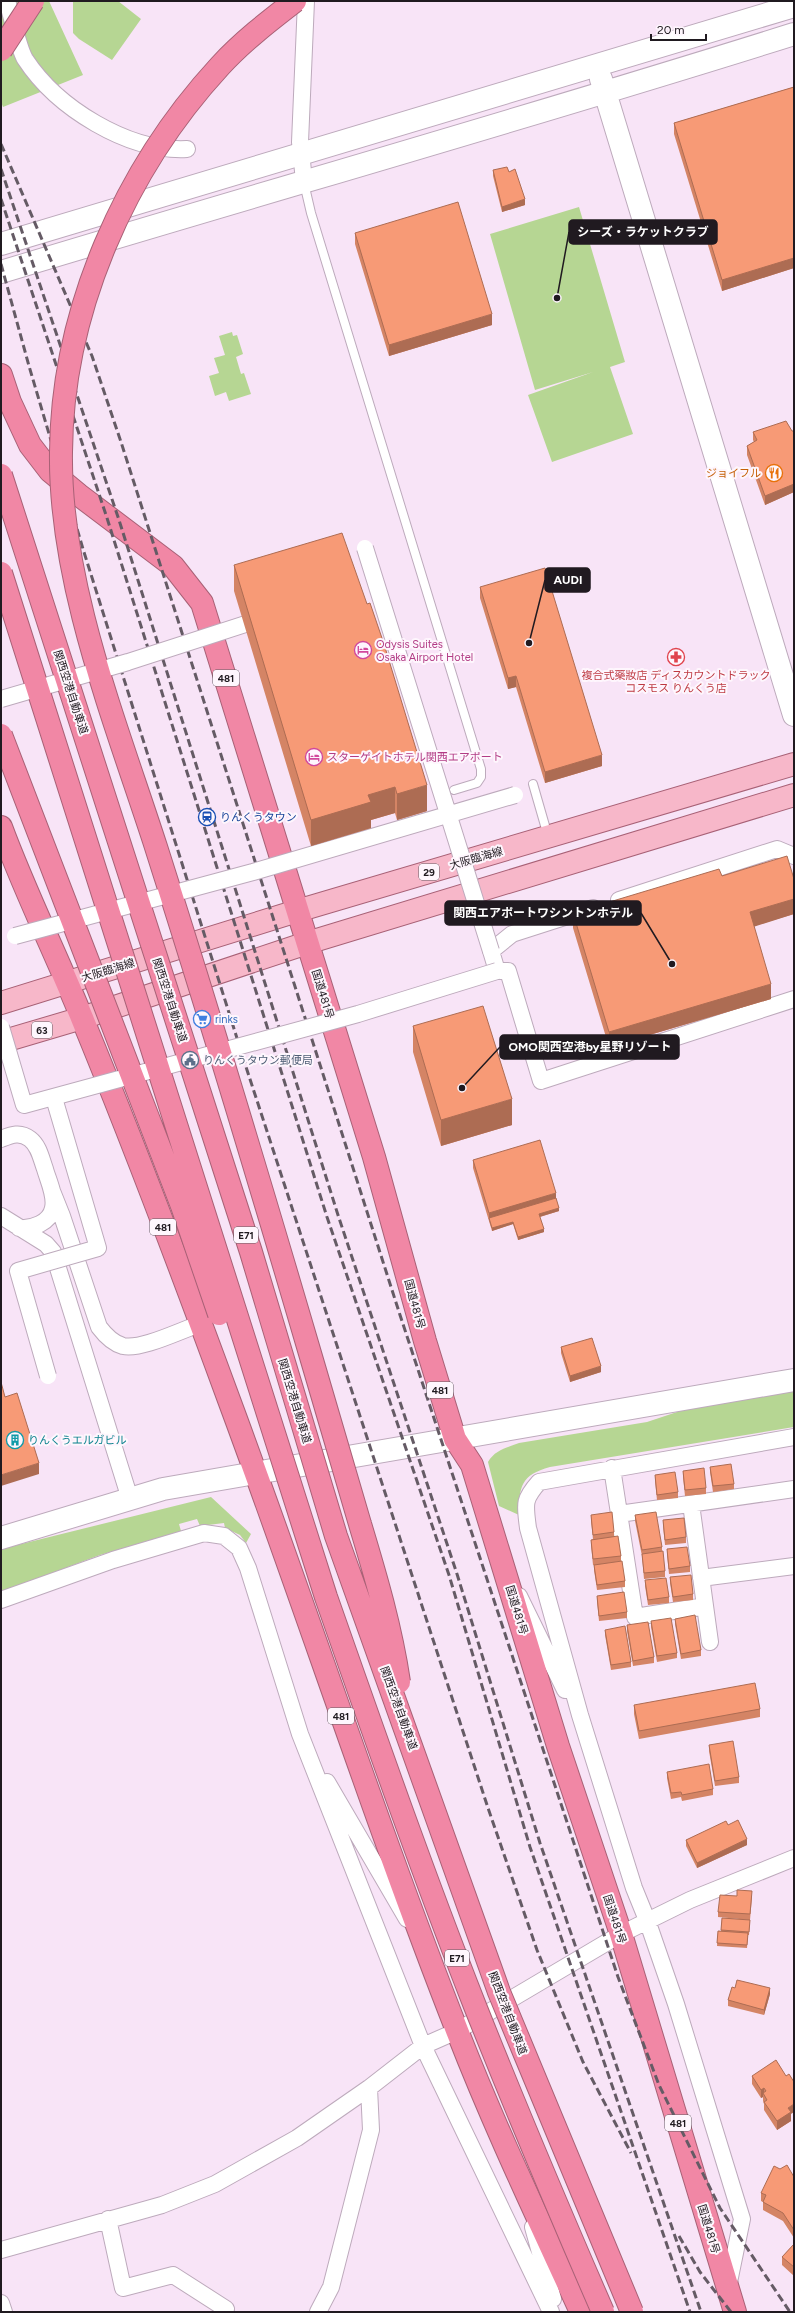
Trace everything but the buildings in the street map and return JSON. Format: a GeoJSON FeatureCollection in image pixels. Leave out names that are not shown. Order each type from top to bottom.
{"type":"FeatureCollection","features":[{"type":"Feature","properties":{"kind":"highway"},"geometry":{"type":"LineString","coordinates":[[1,50],[33,1]]}},
{"type":"Feature","properties":{"kind":"highway"},"geometry":{"type":"LineString","coordinates":[[295,1],[261,27],[222,64],[185,107],[150,158],[127,198],[103,250],[86,298],[72,352],[65,398],[61,451],[63,504],[84,616],[244,1132],[377,1582],[393,1642],[407,1732]]}},
{"type":"Feature","properties":{"kind":"highway","name":"481"},"geometry":{"type":"LineString","coordinates":[[1,374],[10,402],[30,445],[50,471],[79,495],[173,566],[202,603],[297,911]]}},
{"type":"Feature","properties":{"kind":"highway","name":"関西空港自動車道"},"geometry":{"type":"LineString","coordinates":[[1,475],[251,1252],[336,1536],[499,1992],[632,2312]]}},
{"type":"Feature","properties":{"kind":"highway","name":"E71"},"geometry":{"type":"LineString","coordinates":[[1,573],[326,1597],[387,1770],[475,2005],[552,2193],[603,2312]]}},
{"type":"Feature","properties":{"kind":"highway"},"geometry":{"type":"LineString","coordinates":[[1,735],[182,1206],[279,1486],[326,1597]]}},
{"type":"Feature","properties":{"kind":"highway","name":"481"},"geometry":{"type":"LineString","coordinates":[[1,827],[18,871],[82,1018],[200,1324],[255,1473],[383,1834],[457,2031],[520,2180],[581,2312]]}},
{"type":"Feature","properties":{"kind":"highway","name":"国道481号"},"geometry":{"type":"LineString","coordinates":[[297,911],[374,1156],[422,1333],[455,1439],[472,1465],[558,1746],[621,1934],[735,2312]]}},
{"type":"Feature","properties":{"kind":"main road","name":"大阪臨海線"},"geometry":{"type":"LineString","coordinates":[[1,1002],[297,911],[794,764]]}},
{"type":"Feature","properties":{"kind":"main road"},"geometry":{"type":"LineString","coordinates":[[82,1018],[307,943],[794,795]]}},
{"type":"Feature","properties":{"kind":"main road","name":"63"},"geometry":{"type":"LineString","coordinates":[[1,1042],[82,1018]]}},
{"type":"Feature","properties":{"kind":"street"},"geometry":{"type":"LineString","coordinates":[[7,1],[24,58],[44,84],[66,103],[113,133],[140,142],[175,149],[187,149]]}},
{"type":"Feature","properties":{"kind":"street"},"geometry":{"type":"LineString","coordinates":[[304,180],[300,153],[306,1]]}},
{"type":"Feature","properties":{"kind":"street"},"geometry":{"type":"LineString","coordinates":[[1,244],[596,64],[794,6]]}},
{"type":"Feature","properties":{"kind":"street"},"geometry":{"type":"LineString","coordinates":[[1,272],[304,180],[605,94],[794,34]]}},
{"type":"Feature","properties":{"kind":"street"},"geometry":{"type":"LineString","coordinates":[[596,64],[794,716]]}},
{"type":"Feature","properties":{"kind":"street"},"geometry":{"type":"LineString","coordinates":[[365,548],[369,585],[447,813],[497,971]]}},
{"type":"Feature","properties":{"kind":"street"},"geometry":{"type":"LineString","coordinates":[[1,699],[128,662],[280,613]]}},
{"type":"Feature","properties":{"kind":"street"},"geometry":{"type":"LineString","coordinates":[[15,936],[253,872],[447,813],[515,795]]}},
{"type":"Feature","properties":{"kind":"street"},"geometry":{"type":"LineString","coordinates":[[491,951],[512,934],[777,849],[794,856]]}},
{"type":"Feature","properties":{"kind":"street"},"geometry":{"type":"LineString","coordinates":[[1,1027],[24,1105],[358,1014],[497,971],[508,971],[541,1080],[794,999]]}},
{"type":"Feature","properties":{"kind":"street"},"geometry":{"type":"LineString","coordinates":[[48,1376],[18,1271],[98,1248],[54,1098]]}},
{"type":"Feature","properties":{"kind":"street"},"geometry":{"type":"LineString","coordinates":[[1,1139],[16,1133],[30,1138],[38,1149],[62,1216],[98,1327],[109,1339],[123,1346],[137,1346],[200,1324]]}},
{"type":"Feature","properties":{"kind":"street"},"geometry":{"type":"LineString","coordinates":[[19,1228],[37,1226],[47,1218],[53,1208],[52,1191]]}},
{"type":"Feature","properties":{"kind":"street"},"geometry":{"type":"LineString","coordinates":[[1,1216],[46,1244],[53,1252],[130,1499]]}},
{"type":"Feature","properties":{"kind":"street"},"geometry":{"type":"LineString","coordinates":[[1,1538],[163,1489],[794,1380]]}},
{"type":"Feature","properties":{"kind":"street"},"geometry":{"type":"LineString","coordinates":[[727,2289],[742,2219],[676,2004],[647,1920],[634,1888],[580,1715],[528,1528],[526,1507],[528,1495],[539,1482],[794,1437]]}},
{"type":"Feature","properties":{"kind":"street"},"geometry":{"type":"LineString","coordinates":[[612,1468],[635,1616],[705,1606]]}},
{"type":"Feature","properties":{"kind":"street"},"geometry":{"type":"LineString","coordinates":[[619,1514],[794,1489]]}},
{"type":"Feature","properties":{"kind":"street"},"geometry":{"type":"LineString","coordinates":[[692,1504],[710,1642]]}},
{"type":"Feature","properties":{"kind":"street"},"geometry":{"type":"LineString","coordinates":[[1,1600],[168,1543],[204,1533],[224,1536],[239,1548],[248,1568],[300,1734],[423,2046],[551,2312]]}},
{"type":"Feature","properties":{"kind":"street"},"geometry":{"type":"LineString","coordinates":[[701,1578],[794,1566]]}},
{"type":"Feature","properties":{"kind":"street"},"geometry":{"type":"LineString","coordinates":[[505,1572],[528,1612],[569,1698],[580,1715]]}},
{"type":"Feature","properties":{"kind":"street"},"geometry":{"type":"LineString","coordinates":[[300,1734],[429,1958]]}},
{"type":"Feature","properties":{"kind":"street"},"geometry":{"type":"LineString","coordinates":[[1,2250],[162,2205],[215,2184],[297,2138],[369,2088],[423,2046],[457,2031],[621,1934],[647,1920],[794,1858]]}},
{"type":"Feature","properties":{"kind":"street"},"geometry":{"type":"LineString","coordinates":[[318,2312],[330,2287],[371,2130],[369,2088]]}},
{"type":"Feature","properties":{"kind":"street"},"geometry":{"type":"LineString","coordinates":[[520,2180],[557,2312]]}},
{"type":"Feature","properties":{"kind":"street"},"geometry":{"type":"LineString","coordinates":[[108,2219],[123,2288],[173,2275],[226,2309]]}},
{"type":"Feature","properties":{"kind":"street"},"geometry":{"type":"LineString","coordinates":[[1,2303],[4,2312]]}},
{"type":"Feature","properties":{"kind":"lane"},"geometry":{"type":"LineString","coordinates":[[304,180],[311,213],[481,769],[481,777],[476,783],[454,790]]}},
{"type":"Feature","properties":{"kind":"lane"},"geometry":{"type":"LineString","coordinates":[[533,784],[549,837]]}},
{"type":"Feature","properties":{"kind":"green space"},"geometry":{"type":"Polygon","coordinates":[[[1,1],[49,1],[83,75],[3,107],[1,102],[1,1]]]}},
{"type":"Feature","properties":{"kind":"green space"},"geometry":{"type":"Polygon","coordinates":[[[73,1],[118,1],[141,19],[112,60],[79,39],[73,33],[73,1]]]}},
{"type":"Feature","properties":{"kind":"green space"},"geometry":{"type":"Polygon","coordinates":[[[579,207],[625,362],[610,367],[633,434],[552,462],[528,395],[593,372],[535,390],[490,234],[579,207]]]}},
{"type":"Feature","properties":{"kind":"green space"},"geometry":{"type":"Polygon","coordinates":[[[232,332],[233,336],[237,335],[243,354],[236,357],[241,374],[244,373],[251,394],[229,401],[226,392],[215,396],[209,376],[219,373],[214,358],[225,355],[219,336],[232,332]]]}},
{"type":"Feature","properties":{"kind":"green space"},"geometry":{"type":"Polygon","coordinates":[[[794,1391],[794,1427],[550,1467],[540,1470],[527,1478],[521,1489],[519,1515],[499,1506],[488,1462],[497,1452],[505,1448],[519,1443],[647,1422],[680,1411],[794,1391]]]}},
{"type":"Feature","properties":{"kind":"green space"},"geometry":{"type":"Polygon","coordinates":[[[211,1497],[251,1534],[246,1543],[240,1535],[225,1528],[224,1523],[200,1526],[197,1519],[179,1524],[181,1531],[100,1555],[1,1592],[1,1549],[211,1497]]]}},
{"type":"Feature","properties":{"kind":"railway"},"geometry":{"type":"LineString","coordinates":[[1,144],[92,356],[121,442],[400,1315],[618,1977],[659,2085],[720,2208],[790,2312]]}},
{"type":"Feature","properties":{"kind":"railway"},"geometry":{"type":"LineString","coordinates":[[1,169],[119,520],[338,1215],[457,1574],[540,1843],[701,2312]]}},
{"type":"Feature","properties":{"kind":"railway"},"geometry":{"type":"LineString","coordinates":[[1,199],[107,518],[327,1217],[449,1575],[530,1847],[690,2312]]}},
{"type":"Feature","properties":{"kind":"railway"},"geometry":{"type":"LineString","coordinates":[[1,264],[29,366],[83,549],[247,1070],[488,1808],[537,1950],[583,2062],[631,2153]]}},
{"type":"Feature","properties":{"kind":"railway"},"geometry":{"type":"LineString","coordinates":[[679,2236],[700,2272],[731,2312]]}},
{"type":"Feature","properties":{"kind":"place","name":"シーズ・ラケットクラブ"},"geometry":{"type":"Point","coordinates":[557,298]}},
{"type":"Feature","properties":{"kind":"place","name":"ジョイフル"},"geometry":{"type":"Point","coordinates":[774,473]}},
{"type":"Feature","properties":{"kind":"place","name":"AUDI"},"geometry":{"type":"Point","coordinates":[529,643]}},
{"type":"Feature","properties":{"kind":"place","name":"Odysis Suites Osaka Airport Hotel"},"geometry":{"type":"Point","coordinates":[363,650]}},
{"type":"Feature","properties":{"kind":"place","name":"複合式藥妝店 ディスカウントドラック コスモス りんくう店"},"geometry":{"type":"Point","coordinates":[676,657]}},
{"type":"Feature","properties":{"kind":"place","name":"スターゲイトホテル関西エアポート"},"geometry":{"type":"Point","coordinates":[314,757]}},
{"type":"Feature","properties":{"kind":"place","name":"りんくうタウン"},"geometry":{"type":"Point","coordinates":[207,817]}},
{"type":"Feature","properties":{"kind":"place","name":"関西エアポートワシントンホテル"},"geometry":{"type":"Point","coordinates":[672,964]}},
{"type":"Feature","properties":{"kind":"place","name":"rinks"},"geometry":{"type":"Point","coordinates":[202,1019]}},
{"type":"Feature","properties":{"kind":"place","name":"りんくうタウン郵便局"},"geometry":{"type":"Point","coordinates":[190,1060]}},
{"type":"Feature","properties":{"kind":"place","name":"OMO関西空港by星野リゾート"},"geometry":{"type":"Point","coordinates":[462,1088]}},
{"type":"Feature","properties":{"kind":"place","name":"りんくうエルガビル"},"geometry":{"type":"Point","coordinates":[15,1440]}}]}
